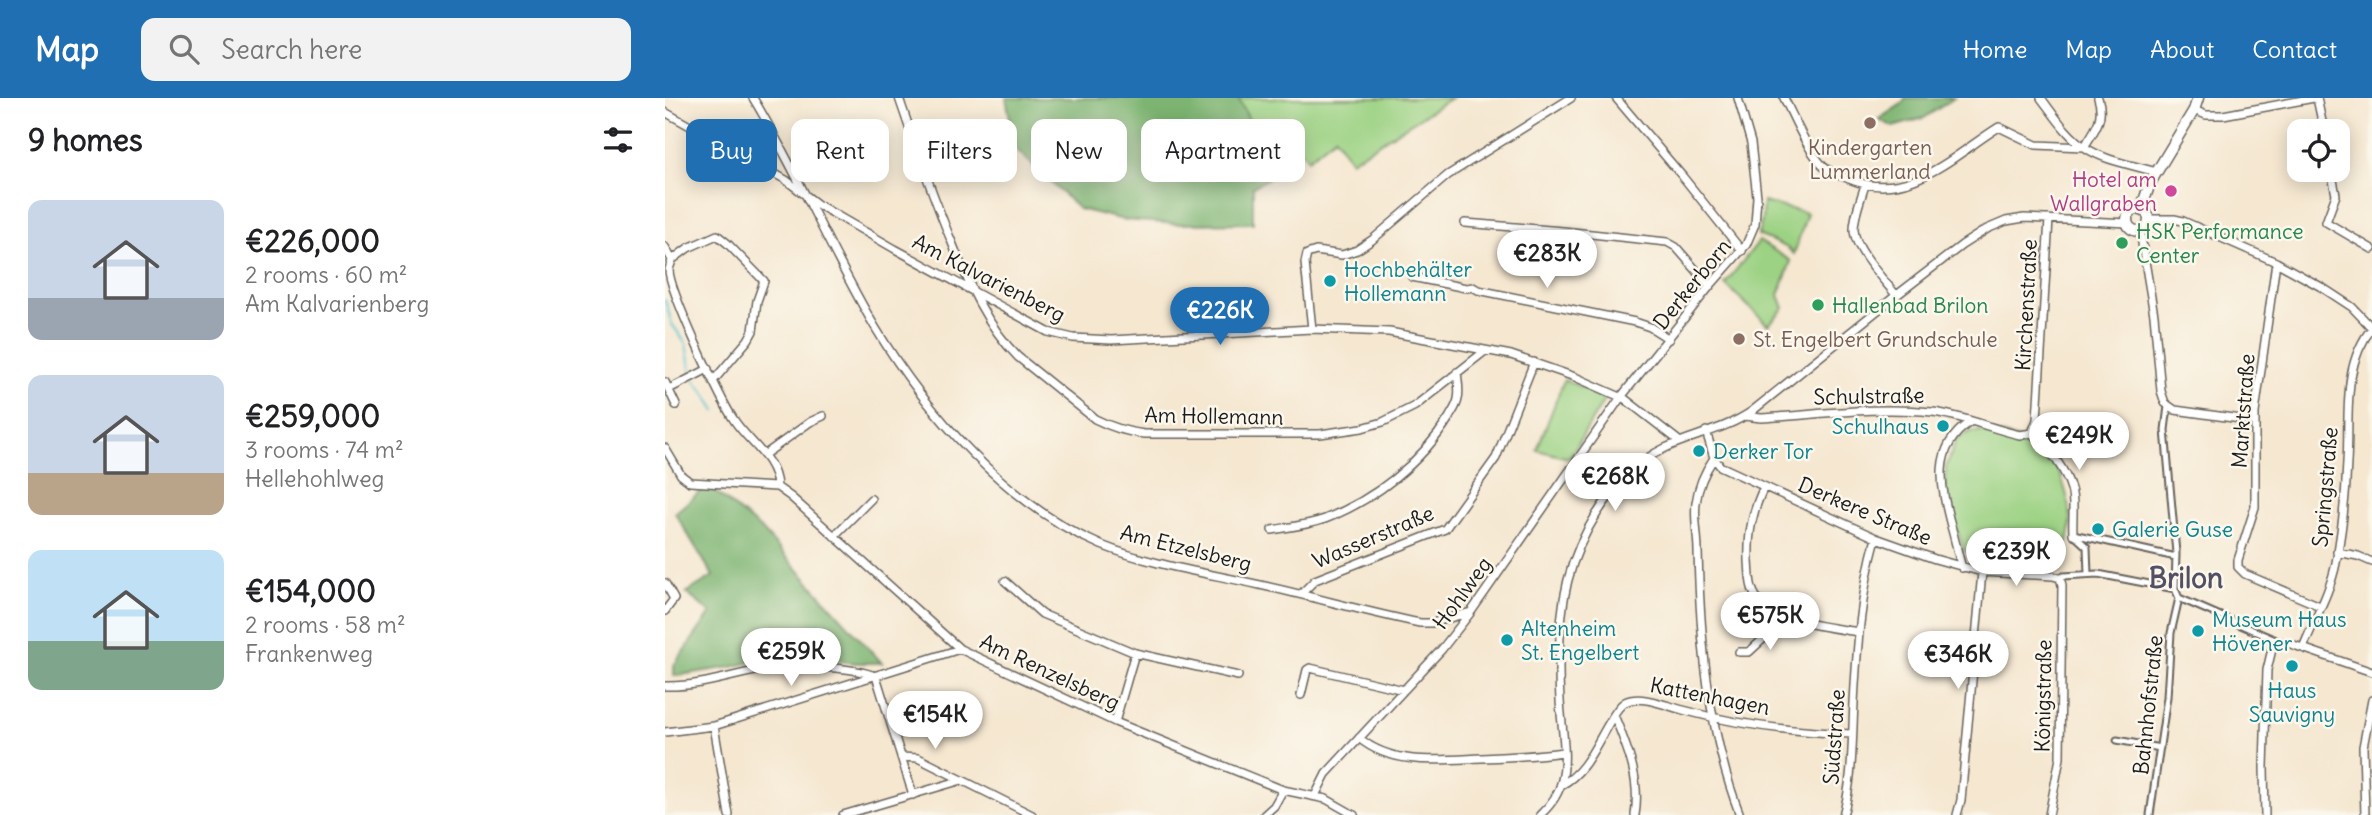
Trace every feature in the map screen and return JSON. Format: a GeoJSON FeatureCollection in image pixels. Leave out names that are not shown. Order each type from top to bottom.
{"type":"FeatureCollection","features":[{"type":"Feature","properties":{"kind":"street","name":"Am Etzelsberg"},"geometry":{"type":"LineString","coordinates":[[753,98],[847,277],[902,369],[959,439],[1036,508],[1101,545],[1182,568],[1424,624],[1471,612]]}},
{"type":"Feature","properties":{"kind":"street","name":"Am Hollemann"},"geometry":{"type":"LineString","coordinates":[[899,98],[924,171],[972,292],[1017,357],[1095,419],[1126,431],[1144,433],[1320,434],[1362,428],[1383,422],[1415,406],[1486,351]]}},
{"type":"Feature","properties":{"kind":"street"},"geometry":{"type":"LineString","coordinates":[[1312,329],[1305,263],[1307,254],[1315,251],[1342,255],[1357,250],[1448,175],[1571,98]]}},
{"type":"Feature","properties":{"kind":"street"},"geometry":{"type":"LineString","coordinates":[[1616,98],[1742,251]]}},
{"type":"Feature","properties":{"kind":"street","name":"Derkerborn"},"geometry":{"type":"LineString","coordinates":[[1621,397],[1710,286],[1742,251],[1751,236],[1755,224],[1757,197],[1751,144],[1738,98]]}},
{"type":"Feature","properties":{"kind":"street"},"geometry":{"type":"LineString","coordinates":[[1784,98],[1823,167],[1865,185],[1888,186],[1924,176],[1999,127],[2036,145],[2084,147]]}},
{"type":"Feature","properties":{"kind":"street"},"geometry":{"type":"LineString","coordinates":[[2041,98],[2084,147],[2155,172]]}},
{"type":"Feature","properties":{"kind":"street"},"geometry":{"type":"LineString","coordinates":[[2084,147],[2099,121],[2101,111],[2098,98]]}},
{"type":"Feature","properties":{"kind":"street"},"geometry":{"type":"LineString","coordinates":[[2141,210],[2155,172],[2199,98]]}},
{"type":"Feature","properties":{"kind":"street"},"geometry":{"type":"LineString","coordinates":[[2194,110],[2211,116],[2223,115],[2315,98],[2321,119]]}},
{"type":"Feature","properties":{"kind":"street","name":"Am Kalvarienberg"},"geometry":{"type":"LineString","coordinates":[[665,112],[786,180],[806,197],[1042,330],[1073,338],[1111,340],[1312,329],[1381,331],[1511,355],[1535,362],[1621,397],[1679,441]]}},
{"type":"Feature","properties":{"kind":"street"},"geometry":{"type":"LineString","coordinates":[[2333,182],[2336,195],[2326,222],[2372,249]]}},
{"type":"Feature","properties":{"kind":"street"},"geometry":{"type":"LineString","coordinates":[[1865,185],[1854,224],[1855,237],[1896,296]]}},
{"type":"Feature","properties":{"kind":"street"},"geometry":{"type":"LineString","coordinates":[[2141,210],[2149,219],[2183,221],[2276,262],[2340,298],[2372,328]]}},
{"type":"Feature","properties":{"kind":"street"},"geometry":{"type":"LineString","coordinates":[[2128,223],[2131,213],[2141,210]]}},
{"type":"Feature","properties":{"kind":"street"},"geometry":{"type":"LineString","coordinates":[[1540,815],[1561,785],[1563,771],[1560,649],[1564,601],[1571,567],[1582,539],[1609,498],[1633,470],[1656,452],[1745,416],[1962,245],[1994,226],[2018,219],[2049,219],[2128,223],[2133,229],[2140,231],[2147,227],[2149,219]]}},
{"type":"Feature","properties":{"kind":"street","name":"Kirchenstraße"},"geometry":{"type":"LineString","coordinates":[[2032,433],[2037,420],[2049,219]]}},
{"type":"Feature","properties":{"kind":"street"},"geometry":{"type":"LineString","coordinates":[[1465,223],[1667,242],[1676,247],[1710,286]]}},
{"type":"Feature","properties":{"kind":"street"},"geometry":{"type":"LineString","coordinates":[[2140,231],[2154,315],[2161,391],[2168,406],[2165,430],[2176,557],[2175,589],[2179,598],[2280,642],[2372,672]]}},
{"type":"Feature","properties":{"kind":"street"},"geometry":{"type":"LineString","coordinates":[[665,247],[673,260],[688,248],[717,235],[764,281],[757,301],[753,331],[714,380]]}},
{"type":"Feature","properties":{"kind":"street","name":"Am Renzelsberg"},"geometry":{"type":"LineString","coordinates":[[673,260],[667,270],[708,369],[736,424],[774,469],[777,487],[960,649],[1115,722],[1283,790],[1325,799],[1354,815]]}},
{"type":"Feature","properties":{"kind":"street","name":"Marktstraße"},"geometry":{"type":"LineString","coordinates":[[2276,262],[2255,421],[2255,502],[2238,567],[2245,574],[2320,606]]}},
{"type":"Feature","properties":{"kind":"street"},"geometry":{"type":"LineString","coordinates":[[1412,277],[1473,287],[1635,322],[1669,339]]}},
{"type":"Feature","properties":{"kind":"street","name":"Springstraße"},"geometry":{"type":"LineString","coordinates":[[2303,648],[2330,585],[2337,552],[2347,463],[2351,376],[2358,348],[2372,328]]}},
{"type":"Feature","properties":{"kind":"street","name":"Wasserstraße"},"geometry":{"type":"LineString","coordinates":[[1301,594],[1315,580],[1445,529],[1496,458],[1535,362]]}},
{"type":"Feature","properties":{"kind":"street"},"geometry":{"type":"LineString","coordinates":[[676,405],[667,385],[708,369]]}},
{"type":"Feature","properties":{"kind":"street"},"geometry":{"type":"LineString","coordinates":[[1272,530],[1330,517],[1370,495],[1409,467],[1435,438],[1455,408],[1459,396],[1457,372]]}},
{"type":"Feature","properties":{"kind":"street","name":"Hohlweg"},"geometry":{"type":"LineString","coordinates":[[1315,796],[1326,774],[1442,649],[1471,612],[1621,397]]}},
{"type":"Feature","properties":{"kind":"street"},"geometry":{"type":"LineString","coordinates":[[2168,406],[2175,410],[2255,421]]}},
{"type":"Feature","properties":{"kind":"street","name":"Schulstraße"},"geometry":{"type":"LineString","coordinates":[[1745,416],[1761,418],[1912,411],[1942,414],[2020,435],[2032,433]]}},
{"type":"Feature","properties":{"kind":"street"},"geometry":{"type":"LineString","coordinates":[[764,455],[810,422],[823,416]]}},
{"type":"Feature","properties":{"kind":"street"},"geometry":{"type":"LineString","coordinates":[[1962,568],[1942,485],[1942,466],[1945,453],[1954,437],[1970,422]]}},
{"type":"Feature","properties":{"kind":"street"},"geometry":{"type":"LineString","coordinates":[[1706,431],[1714,458],[1699,491],[1696,512],[1703,634],[1714,718],[1728,781],[1740,815]]}},
{"type":"Feature","properties":{"kind":"street"},"geometry":{"type":"LineString","coordinates":[[2032,433],[2049,449],[2070,485],[2073,534],[2086,545],[2088,574]]}},
{"type":"Feature","properties":{"kind":"street"},"geometry":{"type":"LineString","coordinates":[[665,448],[684,479],[690,482],[777,487]]}},
{"type":"Feature","properties":{"kind":"street","name":"Derkere Straße"},"geometry":{"type":"LineString","coordinates":[[1714,458],[1720,466],[1876,538],[1962,568],[2060,578],[2098,574],[2175,589]]}},
{"type":"Feature","properties":{"kind":"street"},"geometry":{"type":"LineString","coordinates":[[1763,487],[1749,529],[1755,596],[1764,606],[1787,617],[1808,624],[1858,632]]}},
{"type":"Feature","properties":{"kind":"street"},"geometry":{"type":"LineString","coordinates":[[834,536],[871,499]]}},
{"type":"Feature","properties":{"kind":"street"},"geometry":{"type":"LineString","coordinates":[[2073,534],[2176,557]]}},
{"type":"Feature","properties":{"kind":"street","name":"Südstraße"},"geometry":{"type":"LineString","coordinates":[[1843,815],[1852,734],[1858,632],[1876,538]]}},
{"type":"Feature","properties":{"kind":"street"},"geometry":{"type":"LineString","coordinates":[[2337,552],[2372,562]]}},
{"type":"Feature","properties":{"kind":"street"},"geometry":{"type":"LineString","coordinates":[[1957,815],[1961,800],[1982,572]]}},
{"type":"Feature","properties":{"kind":"street","name":"Königstraße"},"geometry":{"type":"LineString","coordinates":[[2049,815],[2060,758],[2060,578]]}},
{"type":"Feature","properties":{"kind":"street"},"geometry":{"type":"LineString","coordinates":[[1005,581],[1047,617],[1135,653],[1238,676]]}},
{"type":"Feature","properties":{"kind":"street"},"geometry":{"type":"LineString","coordinates":[[665,583],[674,599],[665,611]]}},
{"type":"Feature","properties":{"kind":"street","name":"Bahnhofstraße"},"geometry":{"type":"LineString","coordinates":[[2150,815],[2168,685],[2171,633],[2179,598]]}},
{"type":"Feature","properties":{"kind":"street"},"geometry":{"type":"LineString","coordinates":[[1739,652],[1749,652],[1787,617]]}},
{"type":"Feature","properties":{"kind":"street"},"geometry":{"type":"LineString","coordinates":[[2265,815],[2263,768],[2267,670],[2272,649],[2280,642]]}},
{"type":"Feature","properties":{"kind":"street"},"geometry":{"type":"LineString","coordinates":[[665,732],[714,726],[960,649]]}},
{"type":"Feature","properties":{"kind":"street"},"geometry":{"type":"LineString","coordinates":[[1115,722],[1135,653]]}},
{"type":"Feature","properties":{"kind":"street"},"geometry":{"type":"LineString","coordinates":[[665,686],[695,685],[781,667],[853,670],[876,676]]}},
{"type":"Feature","properties":{"kind":"street"},"geometry":{"type":"LineString","coordinates":[[1301,695],[1307,670],[1310,668],[1404,690]]}},
{"type":"Feature","properties":{"kind":"street"},"geometry":{"type":"LineString","coordinates":[[876,676],[913,795]]}},
{"type":"Feature","properties":{"kind":"street","name":"Kattenhagen"},"geometry":{"type":"LineString","coordinates":[[1614,715],[1625,702],[1639,700],[1714,718],[1803,731],[1852,734]]}},
{"type":"Feature","properties":{"kind":"street"},"geometry":{"type":"LineString","coordinates":[[2365,815],[2363,747],[2372,700]]}},
{"type":"Feature","properties":{"kind":"street"},"geometry":{"type":"LineString","coordinates":[[1561,785],[1581,770],[1614,715]]}},
{"type":"Feature","properties":{"kind":"street"},"geometry":{"type":"LineString","coordinates":[[1614,715],[1635,773],[1635,815]]}},
{"type":"Feature","properties":{"kind":"street"},"geometry":{"type":"LineString","coordinates":[[714,726],[729,815]]}},
{"type":"Feature","properties":{"kind":"street"},"geometry":{"type":"LineString","coordinates":[[1359,738],[1379,751],[1417,759],[1525,756],[1563,752]]}},
{"type":"Feature","properties":{"kind":"street"},"geometry":{"type":"LineString","coordinates":[[2116,740],[2160,748]]}},
{"type":"Feature","properties":{"kind":"street"},"geometry":{"type":"LineString","coordinates":[[901,757],[918,758],[1032,815]]}},
{"type":"Feature","properties":{"kind":"street"},"geometry":{"type":"LineString","coordinates":[[843,815],[962,780]]}},
{"type":"Feature","properties":{"kind":"street"},"geometry":{"type":"LineString","coordinates":[[1265,815],[1283,790]]}},
{"type":"Feature","properties":{"kind":"green space"},"geometry":{"type":"Polygon","coordinates":[[[1006,98],[1238,98],[1248,119],[1141,119],[1141,182],[1262,182],[1253,187],[1253,223],[1178,224],[1124,220],[1079,209],[1051,182],[1127,182],[1127,119],[1031,119],[1031,163],[1017,150],[1017,119],[1010,119],[1006,98]]]}},
{"type":"Feature","properties":{"kind":"green space"},"geometry":{"type":"Polygon","coordinates":[[[1238,98],[1451,98],[1351,161],[1335,137],[1308,159],[1305,155],[1305,119],[1248,119],[1238,98]]]}},
{"type":"Feature","properties":{"kind":"green space"},"geometry":{"type":"Polygon","coordinates":[[[1905,98],[1954,98],[1924,118],[1893,127],[1879,119],[1903,103],[1905,98]]]}},
{"type":"Feature","properties":{"kind":"green space"},"geometry":{"type":"Polygon","coordinates":[[[1763,202],[1807,213],[1794,254],[1786,247],[1758,235],[1763,202]]]}},
{"type":"Feature","properties":{"kind":"green space"},"geometry":{"type":"Polygon","coordinates":[[[1759,241],[1791,261],[1779,295],[1784,308],[1768,325],[1725,284],[1759,241]]]}},
{"type":"Feature","properties":{"kind":"green space"},"geometry":{"type":"Polygon","coordinates":[[[1564,380],[1606,397],[1569,458],[1537,450],[1564,380]]]}},
{"type":"Feature","properties":{"kind":"green space"},"geometry":{"type":"Polygon","coordinates":[[[1980,431],[2010,436],[2032,444],[2054,464],[2065,488],[2070,527],[2069,538],[2061,558],[2058,557],[2053,566],[1992,566],[1978,562],[1963,549],[1945,486],[1946,467],[1957,438],[1980,431]]]}},
{"type":"Feature","properties":{"kind":"green space"},"geometry":{"type":"Polygon","coordinates":[[[703,489],[713,490],[763,531],[882,663],[855,663],[806,656],[766,658],[731,667],[674,676],[674,665],[711,613],[686,593],[713,576],[675,513],[703,489]]]}},
{"type":"Feature","properties":{"kind":"waterway"},"geometry":{"type":"LineString","coordinates":[[665,300],[672,324],[686,344],[691,373]]}},
{"type":"Feature","properties":{"kind":"waterway"},"geometry":{"type":"LineString","coordinates":[[694,380],[716,411]]}},
{"type":"Feature","properties":{"kind":"place","name":"Kindergarten Lummerland"},"geometry":{"type":"Point","coordinates":[1870,123]}},
{"type":"Feature","properties":{"kind":"place","name":"Hotel am Wallgraben"},"geometry":{"type":"Point","coordinates":[2171,191]}},
{"type":"Feature","properties":{"kind":"place","name":"HSK Performance Center"},"geometry":{"type":"Point","coordinates":[2122,243]}},
{"type":"Feature","properties":{"kind":"place","name":"Hochbehälter Hollemann"},"geometry":{"type":"Point","coordinates":[1330,281]}},
{"type":"Feature","properties":{"kind":"place","name":"Hallenbad Brilon"},"geometry":{"type":"Point","coordinates":[1818,305]}},
{"type":"Feature","properties":{"kind":"place","name":"St. Engelbert Grundschule"},"geometry":{"type":"Point","coordinates":[1739,339]}},
{"type":"Feature","properties":{"kind":"place","name":"Schulhaus"},"geometry":{"type":"Point","coordinates":[1943,426]}},
{"type":"Feature","properties":{"kind":"place","name":"Derker Tor"},"geometry":{"type":"Point","coordinates":[1699,451]}},
{"type":"Feature","properties":{"kind":"place","name":"Galerie Guse"},"geometry":{"type":"Point","coordinates":[2098,529]}},
{"type":"Feature","properties":{"kind":"place","name":"Museum Haus Hövener"},"geometry":{"type":"Point","coordinates":[2198,631]}},
{"type":"Feature","properties":{"kind":"place","name":"Altenheim St. Engelbert"},"geometry":{"type":"Point","coordinates":[1507,640]}},
{"type":"Feature","properties":{"kind":"place","name":"Haus Sauvigny"},"geometry":{"type":"Point","coordinates":[2292,666]}},
{"type":"Feature","properties":{"kind":"district","name":"Brilon"},"geometry":{"type":"Point","coordinates":[2186,578]}}]}
